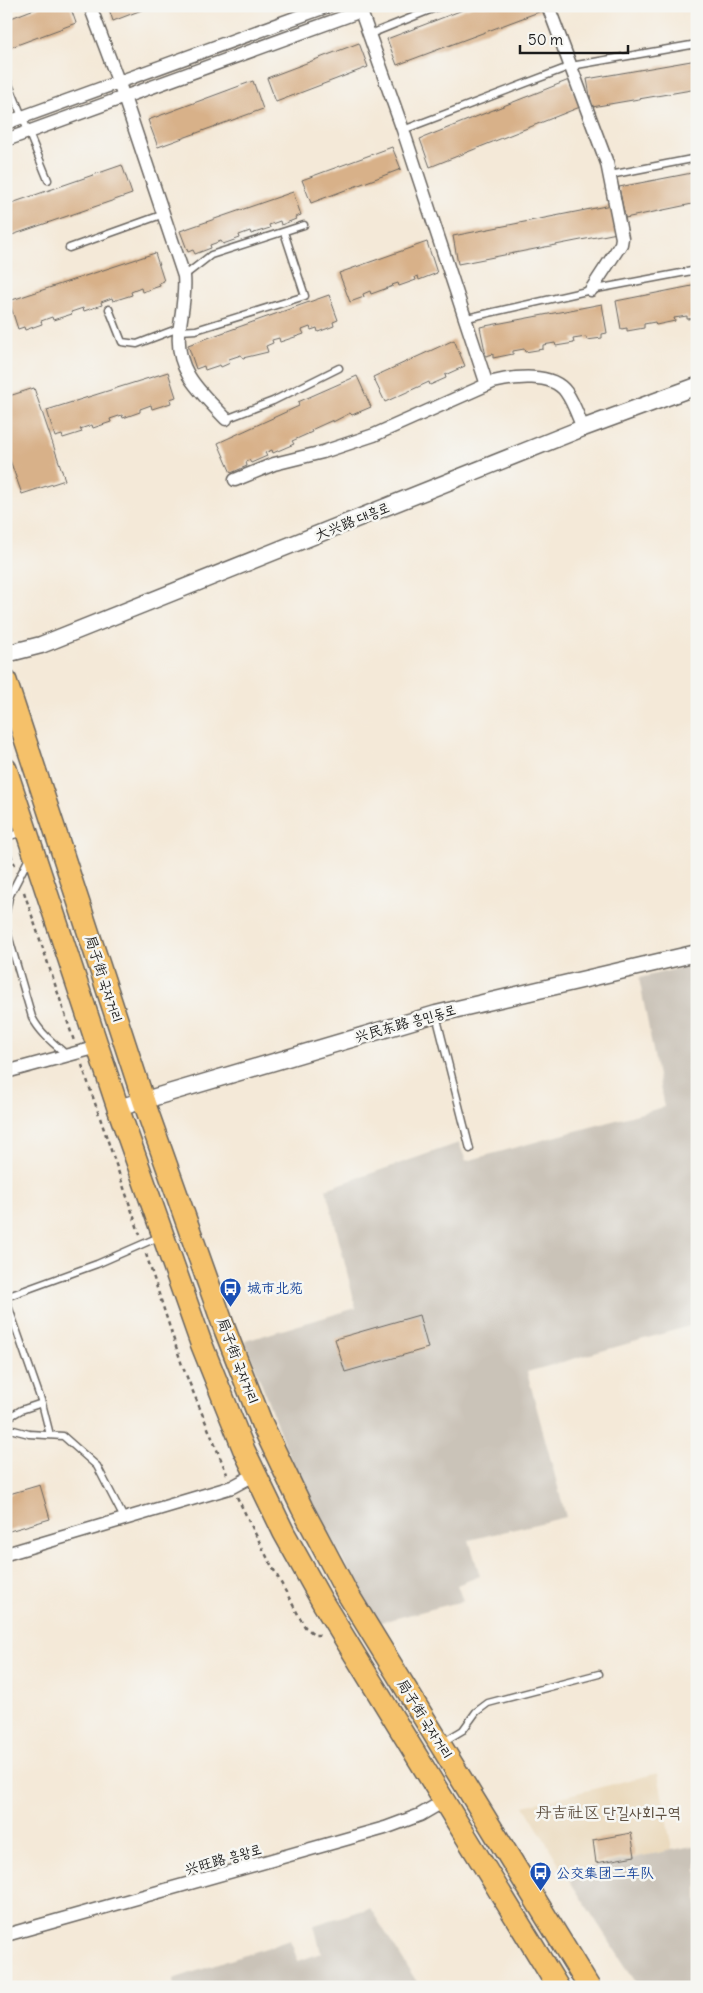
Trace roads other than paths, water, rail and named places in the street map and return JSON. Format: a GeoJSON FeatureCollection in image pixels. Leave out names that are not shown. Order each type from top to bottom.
{"type":"FeatureCollection","features":[{"type":"Feature","properties":{"kind":"main road","name":"局子街 국자거리"},"geometry":{"type":"LineString","coordinates":[[6,681],[144,1102],[225,1330],[262,1424],[302,1508],[346,1591],[590,1987]]}},
{"type":"Feature","properties":{"kind":"main road","name":"局子街 국자거리"},"geometry":{"type":"LineString","coordinates":[[6,769],[118,1108],[200,1343],[244,1450],[284,1533],[322,1603],[558,1987]]}},
{"type":"Feature","properties":{"kind":"street"},"geometry":{"type":"LineString","coordinates":[[90,6],[119,82],[184,276],[185,286],[179,344],[182,361],[188,378],[226,419]]}},
{"type":"Feature","properties":{"kind":"street"},"geometry":{"type":"LineString","coordinates":[[6,123],[328,6]]}},
{"type":"Feature","properties":{"kind":"street"},"geometry":{"type":"LineString","coordinates":[[548,6],[607,163],[622,238],[621,244],[592,290]]}},
{"type":"Feature","properties":{"kind":"street"},"geometry":{"type":"LineString","coordinates":[[6,140],[361,8],[368,34],[403,130],[488,384]]}},
{"type":"Feature","properties":{"kind":"street"},"geometry":{"type":"LineString","coordinates":[[235,480],[274,464],[323,452],[374,435],[501,380],[550,379],[558,383],[568,394],[583,428]]}},
{"type":"Feature","properties":{"kind":"street","name":"大兴路 대흥로"},"geometry":{"type":"LineString","coordinates":[[6,654],[41,645],[583,428],[697,386]]}},
{"type":"Feature","properties":{"kind":"street","name":"兴民东路 흥민동로"},"geometry":{"type":"LineString","coordinates":[[118,1108],[144,1102],[436,1014],[697,953]]}},
{"type":"Feature","properties":{"kind":"street"},"geometry":{"type":"LineString","coordinates":[[6,1072],[98,1047]]}},
{"type":"Feature","properties":{"kind":"street"},"geometry":{"type":"LineString","coordinates":[[6,1554],[232,1487],[256,1474]]}},
{"type":"Feature","properties":{"kind":"street","name":"兴旺路 흥왕로"},"geometry":{"type":"LineString","coordinates":[[6,1936],[385,1828],[420,1815],[444,1801]]}},
{"type":"Feature","properties":{"kind":"lane"},"geometry":{"type":"LineString","coordinates":[[368,34],[440,6]]}},
{"type":"Feature","properties":{"kind":"lane"},"geometry":{"type":"LineString","coordinates":[[403,130],[570,66],[697,44]]}},
{"type":"Feature","properties":{"kind":"lane"},"geometry":{"type":"LineString","coordinates":[[6,77],[48,180]]}},
{"type":"Feature","properties":{"kind":"lane"},"geometry":{"type":"LineString","coordinates":[[610,175],[697,158]]}},
{"type":"Feature","properties":{"kind":"lane"},"geometry":{"type":"LineString","coordinates":[[69,248],[164,214]]}},
{"type":"Feature","properties":{"kind":"lane"},"geometry":{"type":"LineString","coordinates":[[184,276],[211,255],[304,226]]}},
{"type":"Feature","properties":{"kind":"lane"},"geometry":{"type":"LineString","coordinates":[[109,309],[122,342],[137,344],[180,329],[196,330],[305,296],[284,232]]}},
{"type":"Feature","properties":{"kind":"lane"},"geometry":{"type":"LineString","coordinates":[[467,318],[592,290],[697,270]]}},
{"type":"Feature","properties":{"kind":"lane"},"geometry":{"type":"LineString","coordinates":[[226,419],[273,401],[338,368]]}},
{"type":"Feature","properties":{"kind":"lane"},"geometry":{"type":"LineString","coordinates":[[6,836],[30,841],[9,897],[6,912]]}},
{"type":"Feature","properties":{"kind":"lane"},"geometry":{"type":"LineString","coordinates":[[6,928],[32,1017],[37,1027],[46,1037],[67,1055]]}},
{"type":"Feature","properties":{"kind":"lane"},"geometry":{"type":"LineString","coordinates":[[436,1014],[470,1148]]}},
{"type":"Feature","properties":{"kind":"lane"},"geometry":{"type":"LineString","coordinates":[[50,1435],[42,1403],[6,1298],[97,1264],[163,1235]]}},
{"type":"Feature","properties":{"kind":"lane"},"geometry":{"type":"LineString","coordinates":[[6,1419],[21,1410],[42,1403]]}},
{"type":"Feature","properties":{"kind":"lane"},"geometry":{"type":"LineString","coordinates":[[6,1428],[29,1434],[63,1436],[97,1466],[125,1520]]}},
{"type":"Feature","properties":{"kind":"lane"},"geometry":{"type":"LineString","coordinates":[[440,1744],[463,1730],[476,1712],[488,1703],[599,1674]]}},
{"type":"Feature","properties":{"kind":"place","name":"城市北苑"},"geometry":{"type":"Point","coordinates":[231,1307]}},
{"type":"Feature","properties":{"kind":"place","name":"公交集团二车队"},"geometry":{"type":"Point","coordinates":[540,1892]}},
{"type":"Feature","properties":{"kind":"district","name":"丹吉社区 단길사회구역"},"geometry":{"type":"Point","coordinates":[608,1812]}}]}
